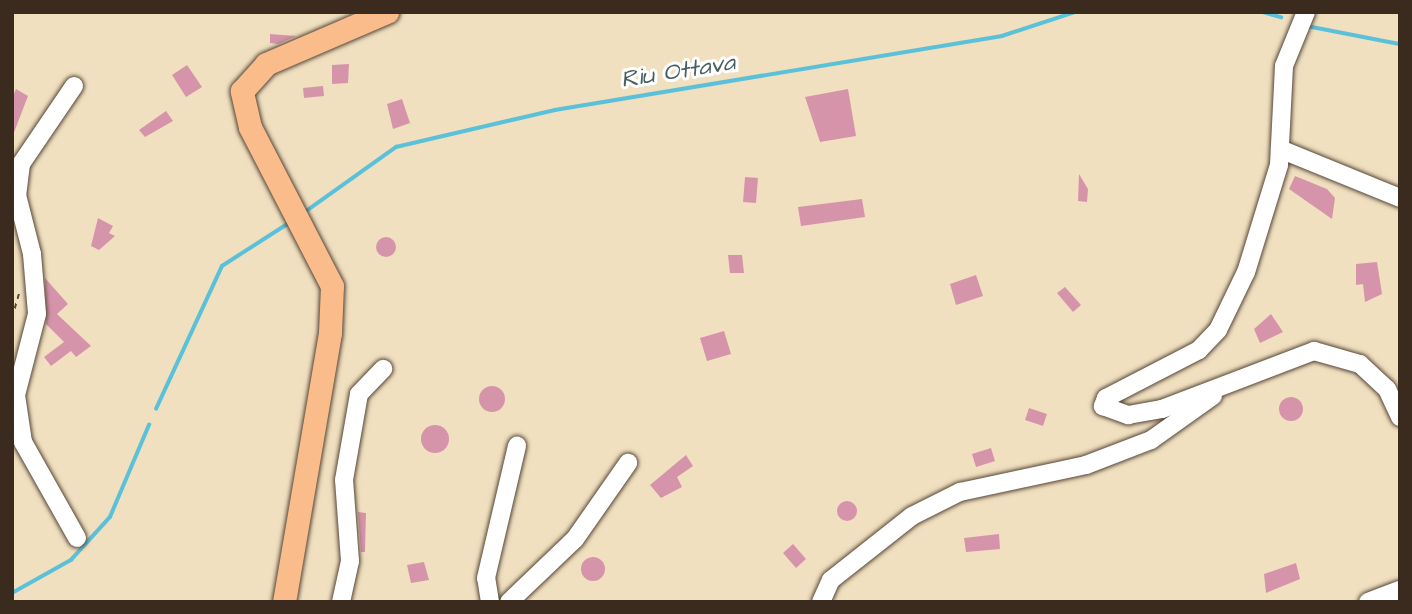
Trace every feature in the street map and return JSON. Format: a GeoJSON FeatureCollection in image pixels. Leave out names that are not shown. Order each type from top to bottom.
{"type":"FeatureCollection","features":[{"type":"Feature","properties":{"kind":"main road"},"geometry":{"type":"LineString","coordinates":[[284,602],[333,306],[328,273],[305,224],[250,127],[242,91],[266,64],[387,12]]}},
{"type":"Feature","properties":{"kind":"street"},"geometry":{"type":"LineString","coordinates":[[1306,12],[1284,66],[1280,149],[1246,272],[1218,330],[1199,350],[1103,406],[1128,415],[1221,389],[1314,351],[1360,364],[1387,390],[1400,417]]}},
{"type":"Feature","properties":{"kind":"street"},"geometry":{"type":"LineString","coordinates":[[74,86],[21,164],[17,195],[32,254],[37,314],[16,395],[23,442],[78,538]]}},
{"type":"Feature","properties":{"kind":"street"},"geometry":{"type":"LineString","coordinates":[[1280,149],[1400,198]]}},
{"type":"Feature","properties":{"kind":"street"},"geometry":{"type":"LineString","coordinates":[[341,602],[350,561],[343,530],[344,480],[357,406],[366,380],[383,369]]}},
{"type":"Feature","properties":{"kind":"street"},"geometry":{"type":"LineString","coordinates":[[821,602],[831,580],[912,516],[960,492],[1086,465],[1151,440],[1221,389]]}},
{"type":"Feature","properties":{"kind":"street"},"geometry":{"type":"LineString","coordinates":[[490,602],[486,578],[517,446]]}},
{"type":"Feature","properties":{"kind":"street"},"geometry":{"type":"LineString","coordinates":[[509,602],[575,540],[628,463]]}},
{"type":"Feature","properties":{"kind":"street"},"geometry":{"type":"LineString","coordinates":[[1368,602],[1400,590]]}},
{"type":"Feature","properties":{"kind":"building"},"geometry":{"type":"Polygon","coordinates":[[[270,34],[296,36],[278,44],[270,43],[270,34]]]}},
{"type":"Feature","properties":{"kind":"building"},"geometry":{"type":"Polygon","coordinates":[[[349,64],[348,83],[332,84],[332,65],[349,64]]]}},
{"type":"Feature","properties":{"kind":"building"},"geometry":{"type":"Polygon","coordinates":[[[187,65],[202,87],[186,97],[172,75],[187,65]]]}},
{"type":"Feature","properties":{"kind":"building"},"geometry":{"type":"Polygon","coordinates":[[[323,86],[324,96],[304,98],[303,88],[323,86]]]}},
{"type":"Feature","properties":{"kind":"building"},"geometry":{"type":"Polygon","coordinates":[[[16,89],[28,96],[13,135],[12,98],[16,89]]]}},
{"type":"Feature","properties":{"kind":"building"},"geometry":{"type":"Polygon","coordinates":[[[848,89],[856,136],[820,142],[805,97],[848,89]]]}},
{"type":"Feature","properties":{"kind":"building"},"geometry":{"type":"Polygon","coordinates":[[[402,99],[410,123],[393,129],[387,104],[402,99]]]}},
{"type":"Feature","properties":{"kind":"building"},"geometry":{"type":"Polygon","coordinates":[[[166,111],[173,121],[145,137],[139,130],[166,111]]]}},
{"type":"Feature","properties":{"kind":"building"},"geometry":{"type":"Polygon","coordinates":[[[1079,174],[1088,189],[1087,202],[1078,201],[1079,174]]]}},
{"type":"Feature","properties":{"kind":"building"},"geometry":{"type":"Polygon","coordinates":[[[1295,176],[1327,189],[1335,198],[1332,219],[1289,189],[1295,176]]]}},
{"type":"Feature","properties":{"kind":"building"},"geometry":{"type":"Polygon","coordinates":[[[745,177],[758,178],[756,203],[743,202],[745,177]]]}},
{"type":"Feature","properties":{"kind":"building"},"geometry":{"type":"Polygon","coordinates":[[[862,199],[865,217],[801,226],[798,207],[862,199]]]}},
{"type":"Feature","properties":{"kind":"building"},"geometry":{"type":"Polygon","coordinates":[[[98,218],[113,226],[109,233],[115,236],[99,250],[91,246],[98,218]]]}},
{"type":"Feature","properties":{"kind":"building"},"geometry":{"type":"Polygon","coordinates":[[[382,237],[390,237],[396,247],[390,257],[382,257],[376,251],[376,243],[382,237]]]}},
{"type":"Feature","properties":{"kind":"building"},"geometry":{"type":"Polygon","coordinates":[[[728,255],[742,255],[744,273],[730,273],[728,255]]]}},
{"type":"Feature","properties":{"kind":"building"},"geometry":{"type":"Polygon","coordinates":[[[1377,262],[1382,294],[1365,302],[1363,284],[1356,285],[1356,264],[1377,262]]]}},
{"type":"Feature","properties":{"kind":"building"},"geometry":{"type":"Polygon","coordinates":[[[976,275],[983,296],[956,305],[950,284],[976,275]]]}},
{"type":"Feature","properties":{"kind":"building"},"geometry":{"type":"Polygon","coordinates":[[[45,278],[68,304],[57,314],[91,346],[76,357],[71,351],[51,366],[44,357],[64,342],[46,324],[45,278]]]}},
{"type":"Feature","properties":{"kind":"building"},"geometry":{"type":"Polygon","coordinates":[[[1065,287],[1081,305],[1073,312],[1057,293],[1065,287]]]}},
{"type":"Feature","properties":{"kind":"building"},"geometry":{"type":"Polygon","coordinates":[[[1271,314],[1283,332],[1260,343],[1254,329],[1271,314]]]}},
{"type":"Feature","properties":{"kind":"building"},"geometry":{"type":"Polygon","coordinates":[[[724,331],[731,354],[707,361],[700,338],[724,331]]]}},
{"type":"Feature","properties":{"kind":"building"},"geometry":{"type":"Polygon","coordinates":[[[492,386],[501,390],[505,399],[501,408],[492,412],[483,408],[479,399],[483,390],[492,386]]]}},
{"type":"Feature","properties":{"kind":"building"},"geometry":{"type":"Polygon","coordinates":[[[1291,397],[1300,400],[1303,409],[1300,418],[1291,421],[1282,418],[1279,409],[1282,400],[1291,397]]]}},
{"type":"Feature","properties":{"kind":"building"},"geometry":{"type":"Polygon","coordinates":[[[1029,408],[1047,414],[1043,426],[1025,420],[1029,408]]]}},
{"type":"Feature","properties":{"kind":"building"},"geometry":{"type":"Polygon","coordinates":[[[435,425],[445,429],[449,439],[445,449],[435,453],[425,449],[421,439],[425,429],[435,425]]]}},
{"type":"Feature","properties":{"kind":"building"},"geometry":{"type":"Polygon","coordinates":[[[991,448],[995,461],[976,467],[972,454],[991,448]]]}},
{"type":"Feature","properties":{"kind":"building"},"geometry":{"type":"Polygon","coordinates":[[[686,455],[693,466],[677,477],[682,487],[661,498],[650,485],[686,455]]]}},
{"type":"Feature","properties":{"kind":"building"},"geometry":{"type":"Polygon","coordinates":[[[843,501],[851,501],[857,511],[851,521],[843,521],[837,515],[837,507],[843,501]]]}},
{"type":"Feature","properties":{"kind":"building"},"geometry":{"type":"Polygon","coordinates":[[[358,512],[366,513],[365,552],[361,552],[358,512]]]}},
{"type":"Feature","properties":{"kind":"building"},"geometry":{"type":"Polygon","coordinates":[[[999,534],[1000,549],[966,552],[964,538],[999,534]]]}},
{"type":"Feature","properties":{"kind":"building"},"geometry":{"type":"Polygon","coordinates":[[[793,544],[806,559],[796,568],[783,553],[793,544]]]}},
{"type":"Feature","properties":{"kind":"building"},"geometry":{"type":"Polygon","coordinates":[[[593,557],[602,560],[605,569],[602,578],[593,581],[584,578],[581,569],[584,560],[593,557]]]}},
{"type":"Feature","properties":{"kind":"building"},"geometry":{"type":"Polygon","coordinates":[[[424,562],[429,580],[411,583],[407,565],[424,562]]]}},
{"type":"Feature","properties":{"kind":"building"},"geometry":{"type":"Polygon","coordinates":[[[1296,563],[1300,579],[1266,593],[1264,574],[1296,563]]]}},
{"type":"Feature","properties":{"kind":"waterway","name":"Riu Ottava"},"geometry":{"type":"LineString","coordinates":[[305,212],[396,147],[555,110],[1002,36],[1075,12]]}},
{"type":"Feature","properties":{"kind":"waterway","name":"Riu Ottava"},"geometry":{"type":"LineString","coordinates":[[1263,12],[1281,17]]}},
{"type":"Feature","properties":{"kind":"waterway","name":"Riu Ottava"},"geometry":{"type":"LineString","coordinates":[[1307,26],[1400,44]]}},
{"type":"Feature","properties":{"kind":"waterway","name":"Riu Ottava"},"geometry":{"type":"LineString","coordinates":[[156,409],[222,266],[289,223]]}},
{"type":"Feature","properties":{"kind":"waterway","name":"Riu Ottava"},"geometry":{"type":"LineString","coordinates":[[12,593],[71,560],[110,517],[149,425]]}}]}
